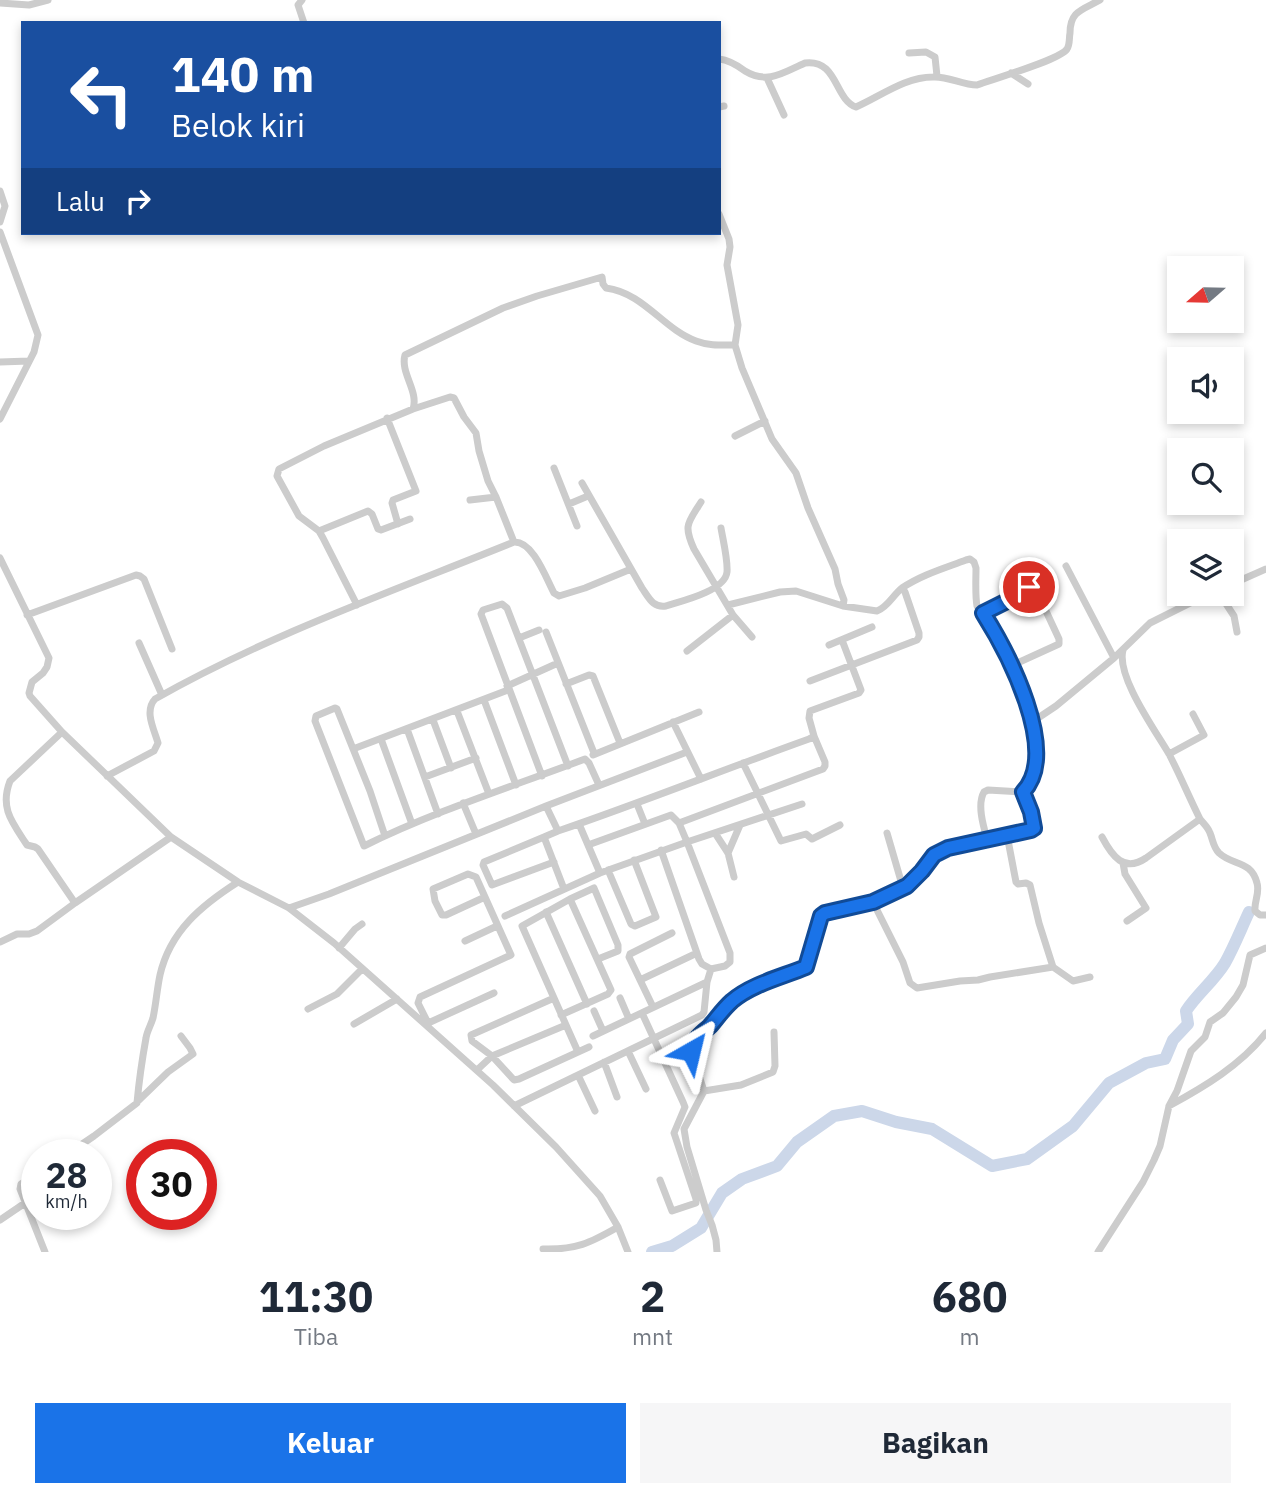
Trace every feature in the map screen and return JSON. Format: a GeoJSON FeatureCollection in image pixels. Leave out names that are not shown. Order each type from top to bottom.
{"type":"FeatureCollection","features":[{"type":"Feature","properties":{"kind":"street"},"geometry":{"type":"LineString","coordinates":[[0,4],[29,5],[48,0]]}},
{"type":"Feature","properties":{"kind":"street"},"geometry":{"type":"LineString","coordinates":[[302,0],[298,5],[303,21]]}},
{"type":"Feature","properties":{"kind":"street"},"geometry":{"type":"LineString","coordinates":[[721,59],[767,78],[805,63],[818,64],[831,74],[848,103],[856,107],[911,80],[937,76],[977,85],[1036,65],[1069,47],[1070,21],[1075,14],[1100,0]]}},
{"type":"Feature","properties":{"kind":"street"},"geometry":{"type":"LineString","coordinates":[[909,54],[926,52],[935,57],[937,76]]}},
{"type":"Feature","properties":{"kind":"street"},"geometry":{"type":"LineString","coordinates":[[1012,73],[1028,84]]}},
{"type":"Feature","properties":{"kind":"street"},"geometry":{"type":"LineString","coordinates":[[767,78],[785,115]]}},
{"type":"Feature","properties":{"kind":"street"},"geometry":{"type":"LineString","coordinates":[[0,191],[5,206],[0,222]]}},
{"type":"Feature","properties":{"kind":"street"},"geometry":{"type":"LineString","coordinates":[[721,219],[729,239],[727,265],[738,325],[735,345],[742,368],[776,446],[796,474],[835,569],[844,600],[843,606]]}},
{"type":"Feature","properties":{"kind":"street"},"geometry":{"type":"LineString","coordinates":[[0,232],[38,335],[34,352],[0,419]]}},
{"type":"Feature","properties":{"kind":"street"},"geometry":{"type":"LineString","coordinates":[[0,261],[9,257]]}},
{"type":"Feature","properties":{"kind":"street"},"geometry":{"type":"LineString","coordinates":[[413,409],[415,402],[404,366],[405,355],[503,308],[601,276],[606,288],[623,292],[689,338],[709,345],[735,345]]}},
{"type":"Feature","properties":{"kind":"street"},"geometry":{"type":"LineString","coordinates":[[0,362],[29,361]]}},
{"type":"Feature","properties":{"kind":"street"},"geometry":{"type":"LineString","coordinates":[[357,605],[319,531],[299,516],[277,476],[279,469],[387,418],[453,397],[476,433],[488,481],[514,542]]}},
{"type":"Feature","properties":{"kind":"street"},"geometry":{"type":"LineString","coordinates":[[387,418],[416,491],[393,500],[398,524]]}},
{"type":"Feature","properties":{"kind":"street"},"geometry":{"type":"LineString","coordinates":[[735,436],[765,421]]}},
{"type":"Feature","properties":{"kind":"street"},"geometry":{"type":"LineString","coordinates":[[554,468],[577,526]]}},
{"type":"Feature","properties":{"kind":"street"},"geometry":{"type":"LineString","coordinates":[[582,483],[653,604],[660,607],[717,587],[725,579],[727,573],[721,528]]}},
{"type":"Feature","properties":{"kind":"street"},"geometry":{"type":"LineString","coordinates":[[569,504],[588,496]]}},
{"type":"Feature","properties":{"kind":"street"},"geometry":{"type":"LineString","coordinates":[[470,500],[496,497]]}},
{"type":"Feature","properties":{"kind":"street"},"geometry":{"type":"LineString","coordinates":[[701,502],[688,523],[688,533],[694,549],[733,615],[752,637]]}},
{"type":"Feature","properties":{"kind":"street"},"geometry":{"type":"LineString","coordinates":[[319,531],[368,511],[381,530],[411,519]]}},
{"type":"Feature","properties":{"kind":"street"},"geometry":{"type":"LineString","coordinates":[[107,776],[154,751],[158,743],[149,712],[150,704],[155,699],[228,661],[357,605],[514,542],[520,542],[530,549],[554,593],[559,596],[631,569]]}},
{"type":"Feature","properties":{"kind":"street"},"geometry":{"type":"LineString","coordinates":[[0,558],[4,576],[42,643],[49,662],[43,673],[32,682],[30,696],[62,732],[171,837],[238,882],[289,908],[427,1023],[556,1147],[600,1196],[618,1227],[628,1252]]}},
{"type":"Feature","properties":{"kind":"street"},"geometry":{"type":"LineString","coordinates":[[728,605],[780,592],[796,591],[843,606],[877,611],[882,610],[898,591],[910,583],[970,559],[976,565],[977,605],[993,629],[1024,694],[1036,741],[1033,774],[1029,786],[1023,792],[984,792],[981,800],[987,839]]}},
{"type":"Feature","properties":{"kind":"street"},"geometry":{"type":"LineString","coordinates":[[1066,566],[1114,658]]}},
{"type":"Feature","properties":{"kind":"street"},"geometry":{"type":"LineString","coordinates":[[1244,579],[1266,569]]}},
{"type":"Feature","properties":{"kind":"street"},"geometry":{"type":"LineString","coordinates":[[27,615],[136,575],[144,579],[172,649]]}},
{"type":"Feature","properties":{"kind":"street"},"geometry":{"type":"LineString","coordinates":[[983,613],[1017,596],[1028,586],[1039,596],[1059,644],[1011,666]]}},
{"type":"Feature","properties":{"kind":"street"},"geometry":{"type":"LineString","coordinates":[[810,681],[917,640],[919,633],[905,592]]}},
{"type":"Feature","properties":{"kind":"street"},"geometry":{"type":"LineString","coordinates":[[542,776],[482,611],[505,604],[568,766]]}},
{"type":"Feature","properties":{"kind":"street"},"geometry":{"type":"LineString","coordinates":[[1032,722],[1056,706],[1114,658],[1150,623],[1184,606]]}},
{"type":"Feature","properties":{"kind":"street"},"geometry":{"type":"LineString","coordinates":[[1227,606],[1234,616],[1237,632]]}},
{"type":"Feature","properties":{"kind":"street"},"geometry":{"type":"LineString","coordinates":[[687,651],[733,615]]}},
{"type":"Feature","properties":{"kind":"street"},"geometry":{"type":"LineString","coordinates":[[829,645],[872,627]]}},
{"type":"Feature","properties":{"kind":"street"},"geometry":{"type":"LineString","coordinates":[[519,638],[542,631],[558,663],[594,753]]}},
{"type":"Feature","properties":{"kind":"street"},"geometry":{"type":"LineString","coordinates":[[679,823],[825,765],[808,718],[810,711],[861,690],[842,640]]}},
{"type":"Feature","properties":{"kind":"street"},"geometry":{"type":"LineString","coordinates":[[139,643],[162,695]]}},
{"type":"Feature","properties":{"kind":"street"},"geometry":{"type":"LineString","coordinates":[[1123,648],[1122,666],[1129,682],[1169,754],[1199,819],[1208,829],[1217,851],[1251,870],[1258,892],[1254,903],[1255,911],[1266,915]]}},
{"type":"Feature","properties":{"kind":"street"},"geometry":{"type":"LineString","coordinates":[[353,749],[484,700],[558,663]]}},
{"type":"Feature","properties":{"kind":"street"},"geometry":{"type":"LineString","coordinates":[[566,684],[593,676],[620,743]]}},
{"type":"Feature","properties":{"kind":"street"},"geometry":{"type":"LineString","coordinates":[[484,700],[516,785]]}},
{"type":"Feature","properties":{"kind":"street"},"geometry":{"type":"LineString","coordinates":[[384,835],[370,791],[336,708],[316,716],[315,721],[364,846],[384,835],[463,803],[585,760],[599,785]]}},
{"type":"Feature","properties":{"kind":"street"},"geometry":{"type":"LineString","coordinates":[[457,711],[489,794]]}},
{"type":"Feature","properties":{"kind":"street"},"geometry":{"type":"LineString","coordinates":[[589,763],[594,753],[699,712]]}},
{"type":"Feature","properties":{"kind":"street"},"geometry":{"type":"LineString","coordinates":[[1169,754],[1204,735],[1193,714]]}},
{"type":"Feature","properties":{"kind":"street"},"geometry":{"type":"LineString","coordinates":[[433,720],[451,768]]}},
{"type":"Feature","properties":{"kind":"street"},"geometry":{"type":"LineString","coordinates":[[673,722],[701,779]]}},
{"type":"Feature","properties":{"kind":"street"},"geometry":{"type":"LineString","coordinates":[[407,729],[438,814]]}},
{"type":"Feature","properties":{"kind":"street"},"geometry":{"type":"LineString","coordinates":[[62,732],[10,781],[5,800],[10,819],[24,842],[38,849],[75,903]]}},
{"type":"Feature","properties":{"kind":"street"},"geometry":{"type":"LineString","coordinates":[[554,862],[492,885],[483,865],[484,862],[558,831],[637,804],[814,736]]}},
{"type":"Feature","properties":{"kind":"street"},"geometry":{"type":"LineString","coordinates":[[381,739],[412,824]]}},
{"type":"Feature","properties":{"kind":"street"},"geometry":{"type":"LineString","coordinates":[[289,908],[687,752]]}},
{"type":"Feature","properties":{"kind":"street"},"geometry":{"type":"LineString","coordinates":[[425,778],[476,758]]}},
{"type":"Feature","properties":{"kind":"street"},"geometry":{"type":"LineString","coordinates":[[744,762],[781,841],[806,834],[812,839],[840,825]]}},
{"type":"Feature","properties":{"kind":"street"},"geometry":{"type":"LineString","coordinates":[[716,1252],[716,1240],[687,1147],[684,1129],[704,1091],[691,1045],[734,999],[806,967],[821,916],[825,913],[873,902],[903,888],[914,881],[934,855],[948,848],[1034,828],[1023,792]]}},
{"type":"Feature","properties":{"kind":"street"},"geometry":{"type":"LineString","coordinates":[[463,803],[476,834]]}},
{"type":"Feature","properties":{"kind":"street"},"geometry":{"type":"LineString","coordinates":[[637,804],[645,824]]}},
{"type":"Feature","properties":{"kind":"street"},"geometry":{"type":"LineString","coordinates":[[505,916],[604,871],[802,804]]}},
{"type":"Feature","properties":{"kind":"street"},"geometry":{"type":"LineString","coordinates":[[547,806],[558,831]]}},
{"type":"Feature","properties":{"kind":"street"},"geometry":{"type":"LineString","coordinates":[[588,845],[671,815],[679,823],[730,953],[730,962],[725,966],[711,969],[702,964],[661,850]]}},
{"type":"Feature","properties":{"kind":"street"},"geometry":{"type":"LineString","coordinates":[[1102,837],[1115,856],[1123,863],[1131,865],[1138,863],[1199,819]]}},
{"type":"Feature","properties":{"kind":"street"},"geometry":{"type":"LineString","coordinates":[[579,824],[631,924],[635,926],[654,919],[656,915],[634,860]]}},
{"type":"Feature","properties":{"kind":"street"},"geometry":{"type":"LineString","coordinates":[[728,853],[740,825]]}},
{"type":"Feature","properties":{"kind":"street"},"geometry":{"type":"LineString","coordinates":[[887,833],[903,888]]}},
{"type":"Feature","properties":{"kind":"street"},"geometry":{"type":"LineString","coordinates":[[715,834],[728,853],[734,877]]}},
{"type":"Feature","properties":{"kind":"street"},"geometry":{"type":"LineString","coordinates":[[1007,835],[1016,881],[1018,884],[1030,885],[1053,967],[1069,980],[1090,977]]}},
{"type":"Feature","properties":{"kind":"street"},"geometry":{"type":"LineString","coordinates":[[0,942],[18,934],[37,931],[171,837]]}},
{"type":"Feature","properties":{"kind":"street"},"geometry":{"type":"LineString","coordinates":[[544,837],[564,889]]}},
{"type":"Feature","properties":{"kind":"street"},"geometry":{"type":"LineString","coordinates":[[1123,863],[1125,874],[1146,908],[1127,921]]}},
{"type":"Feature","properties":{"kind":"street"},"geometry":{"type":"LineString","coordinates":[[427,1023],[418,1003],[420,997],[511,955],[497,926],[485,897],[476,877],[468,874],[433,889],[442,915],[485,897]]}},
{"type":"Feature","properties":{"kind":"street"},"geometry":{"type":"LineString","coordinates":[[137,1103],[146,1037],[152,1020],[159,977],[170,947],[187,921],[212,899],[238,882]]}},
{"type":"Feature","properties":{"kind":"street"},"geometry":{"type":"LineString","coordinates":[[578,1052],[522,926],[594,888],[618,946],[618,951],[597,959]]}},
{"type":"Feature","properties":{"kind":"street"},"geometry":{"type":"LineString","coordinates":[[561,1015],[608,994],[611,990],[570,899]]}},
{"type":"Feature","properties":{"kind":"street"},"geometry":{"type":"LineString","coordinates":[[873,902],[903,962],[910,984],[917,988],[978,981],[990,976],[1053,967]]}},
{"type":"Feature","properties":{"kind":"street"},"geometry":{"type":"LineString","coordinates":[[546,912],[587,1004]]}},
{"type":"Feature","properties":{"kind":"street"},"geometry":{"type":"LineString","coordinates":[[339,948],[362,924]]}},
{"type":"Feature","properties":{"kind":"street"},"geometry":{"type":"LineString","coordinates":[[465,941],[497,926]]}},
{"type":"Feature","properties":{"kind":"street"},"geometry":{"type":"LineString","coordinates":[[653,1007],[629,957],[630,954],[672,933]]}},
{"type":"Feature","properties":{"kind":"street"},"geometry":{"type":"LineString","coordinates":[[1098,1252],[1148,1172],[1160,1146],[1169,1106],[1191,1051],[1205,1037],[1210,1022],[1223,1013],[1236,997],[1243,985],[1250,955],[1266,948]]}},
{"type":"Feature","properties":{"kind":"street"},"geometry":{"type":"LineString","coordinates":[[640,980],[697,953]]}},
{"type":"Feature","properties":{"kind":"street"},"geometry":{"type":"LineString","coordinates":[[308,1009],[344,989],[362,969]]}},
{"type":"Feature","properties":{"kind":"street"},"geometry":{"type":"LineString","coordinates":[[514,1106],[702,1015],[711,969]]}},
{"type":"Feature","properties":{"kind":"street"},"geometry":{"type":"LineString","coordinates":[[593,1036],[707,982]]}},
{"type":"Feature","properties":{"kind":"street"},"geometry":{"type":"LineString","coordinates":[[427,1023],[494,993]]}},
{"type":"Feature","properties":{"kind":"street"},"geometry":{"type":"LineString","coordinates":[[554,998],[471,1035],[472,1041],[492,1056],[514,1080],[589,1046]]}},
{"type":"Feature","properties":{"kind":"street"},"geometry":{"type":"LineString","coordinates":[[620,998],[629,1019]]}},
{"type":"Feature","properties":{"kind":"street"},"geometry":{"type":"LineString","coordinates":[[354,1024],[397,999]]}},
{"type":"Feature","properties":{"kind":"street"},"geometry":{"type":"LineString","coordinates":[[594,1011],[603,1031]]}},
{"type":"Feature","properties":{"kind":"street"},"geometry":{"type":"LineString","coordinates":[[642,1013],[685,1107],[674,1133],[696,1203],[672,1211],[660,1180]]}},
{"type":"Feature","properties":{"kind":"street"},"geometry":{"type":"LineString","coordinates":[[477,1070],[492,1056],[566,1025]]}},
{"type":"Feature","properties":{"kind":"street"},"geometry":{"type":"LineString","coordinates":[[704,1091],[741,1085],[773,1072],[774,1032]]}},
{"type":"Feature","properties":{"kind":"street"},"geometry":{"type":"LineString","coordinates":[[1169,1106],[1225,1073],[1266,1034]]}},
{"type":"Feature","properties":{"kind":"street"},"geometry":{"type":"LineString","coordinates":[[90,1139],[137,1103],[168,1072],[192,1054],[181,1036]]}},
{"type":"Feature","properties":{"kind":"street"},"geometry":{"type":"LineString","coordinates":[[628,1051],[646,1089]]}},
{"type":"Feature","properties":{"kind":"street"},"geometry":{"type":"LineString","coordinates":[[604,1062],[617,1097]]}},
{"type":"Feature","properties":{"kind":"street"},"geometry":{"type":"LineString","coordinates":[[578,1075],[595,1111]]}},
{"type":"Feature","properties":{"kind":"street"},"geometry":{"type":"LineString","coordinates":[[0,1220],[21,1206]]}},
{"type":"Feature","properties":{"kind":"street"},"geometry":{"type":"LineString","coordinates":[[543,1249],[576,1248],[618,1227]]}},
{"type":"Feature","properties":{"kind":"street"},"geometry":{"type":"LineString","coordinates":[[36,1230],[45,1252]]}},
{"type":"Feature","properties":{"kind":"waterway"},"geometry":{"type":"LineString","coordinates":[[652,1252],[672,1246],[701,1228],[722,1193],[742,1179],[777,1166],[797,1142],[834,1116],[862,1111],[896,1122],[932,1129],[992,1166],[1027,1159],[1073,1126],[1109,1083],[1146,1063],[1165,1059],[1173,1040],[1188,1024],[1186,1011],[1225,963],[1249,912]]}},
{"type":"Feature","properties":{"kind":"route"},"geometry":{"type":"LineString","coordinates":[[691,1051],[691,1045],[734,999],[806,967],[821,916],[828,911],[851,908],[890,895],[914,881],[934,855],[948,848],[1034,828],[1023,792],[1029,786],[1036,757],[1032,722],[1024,694],[983,613],[1029,587]]}}]}
